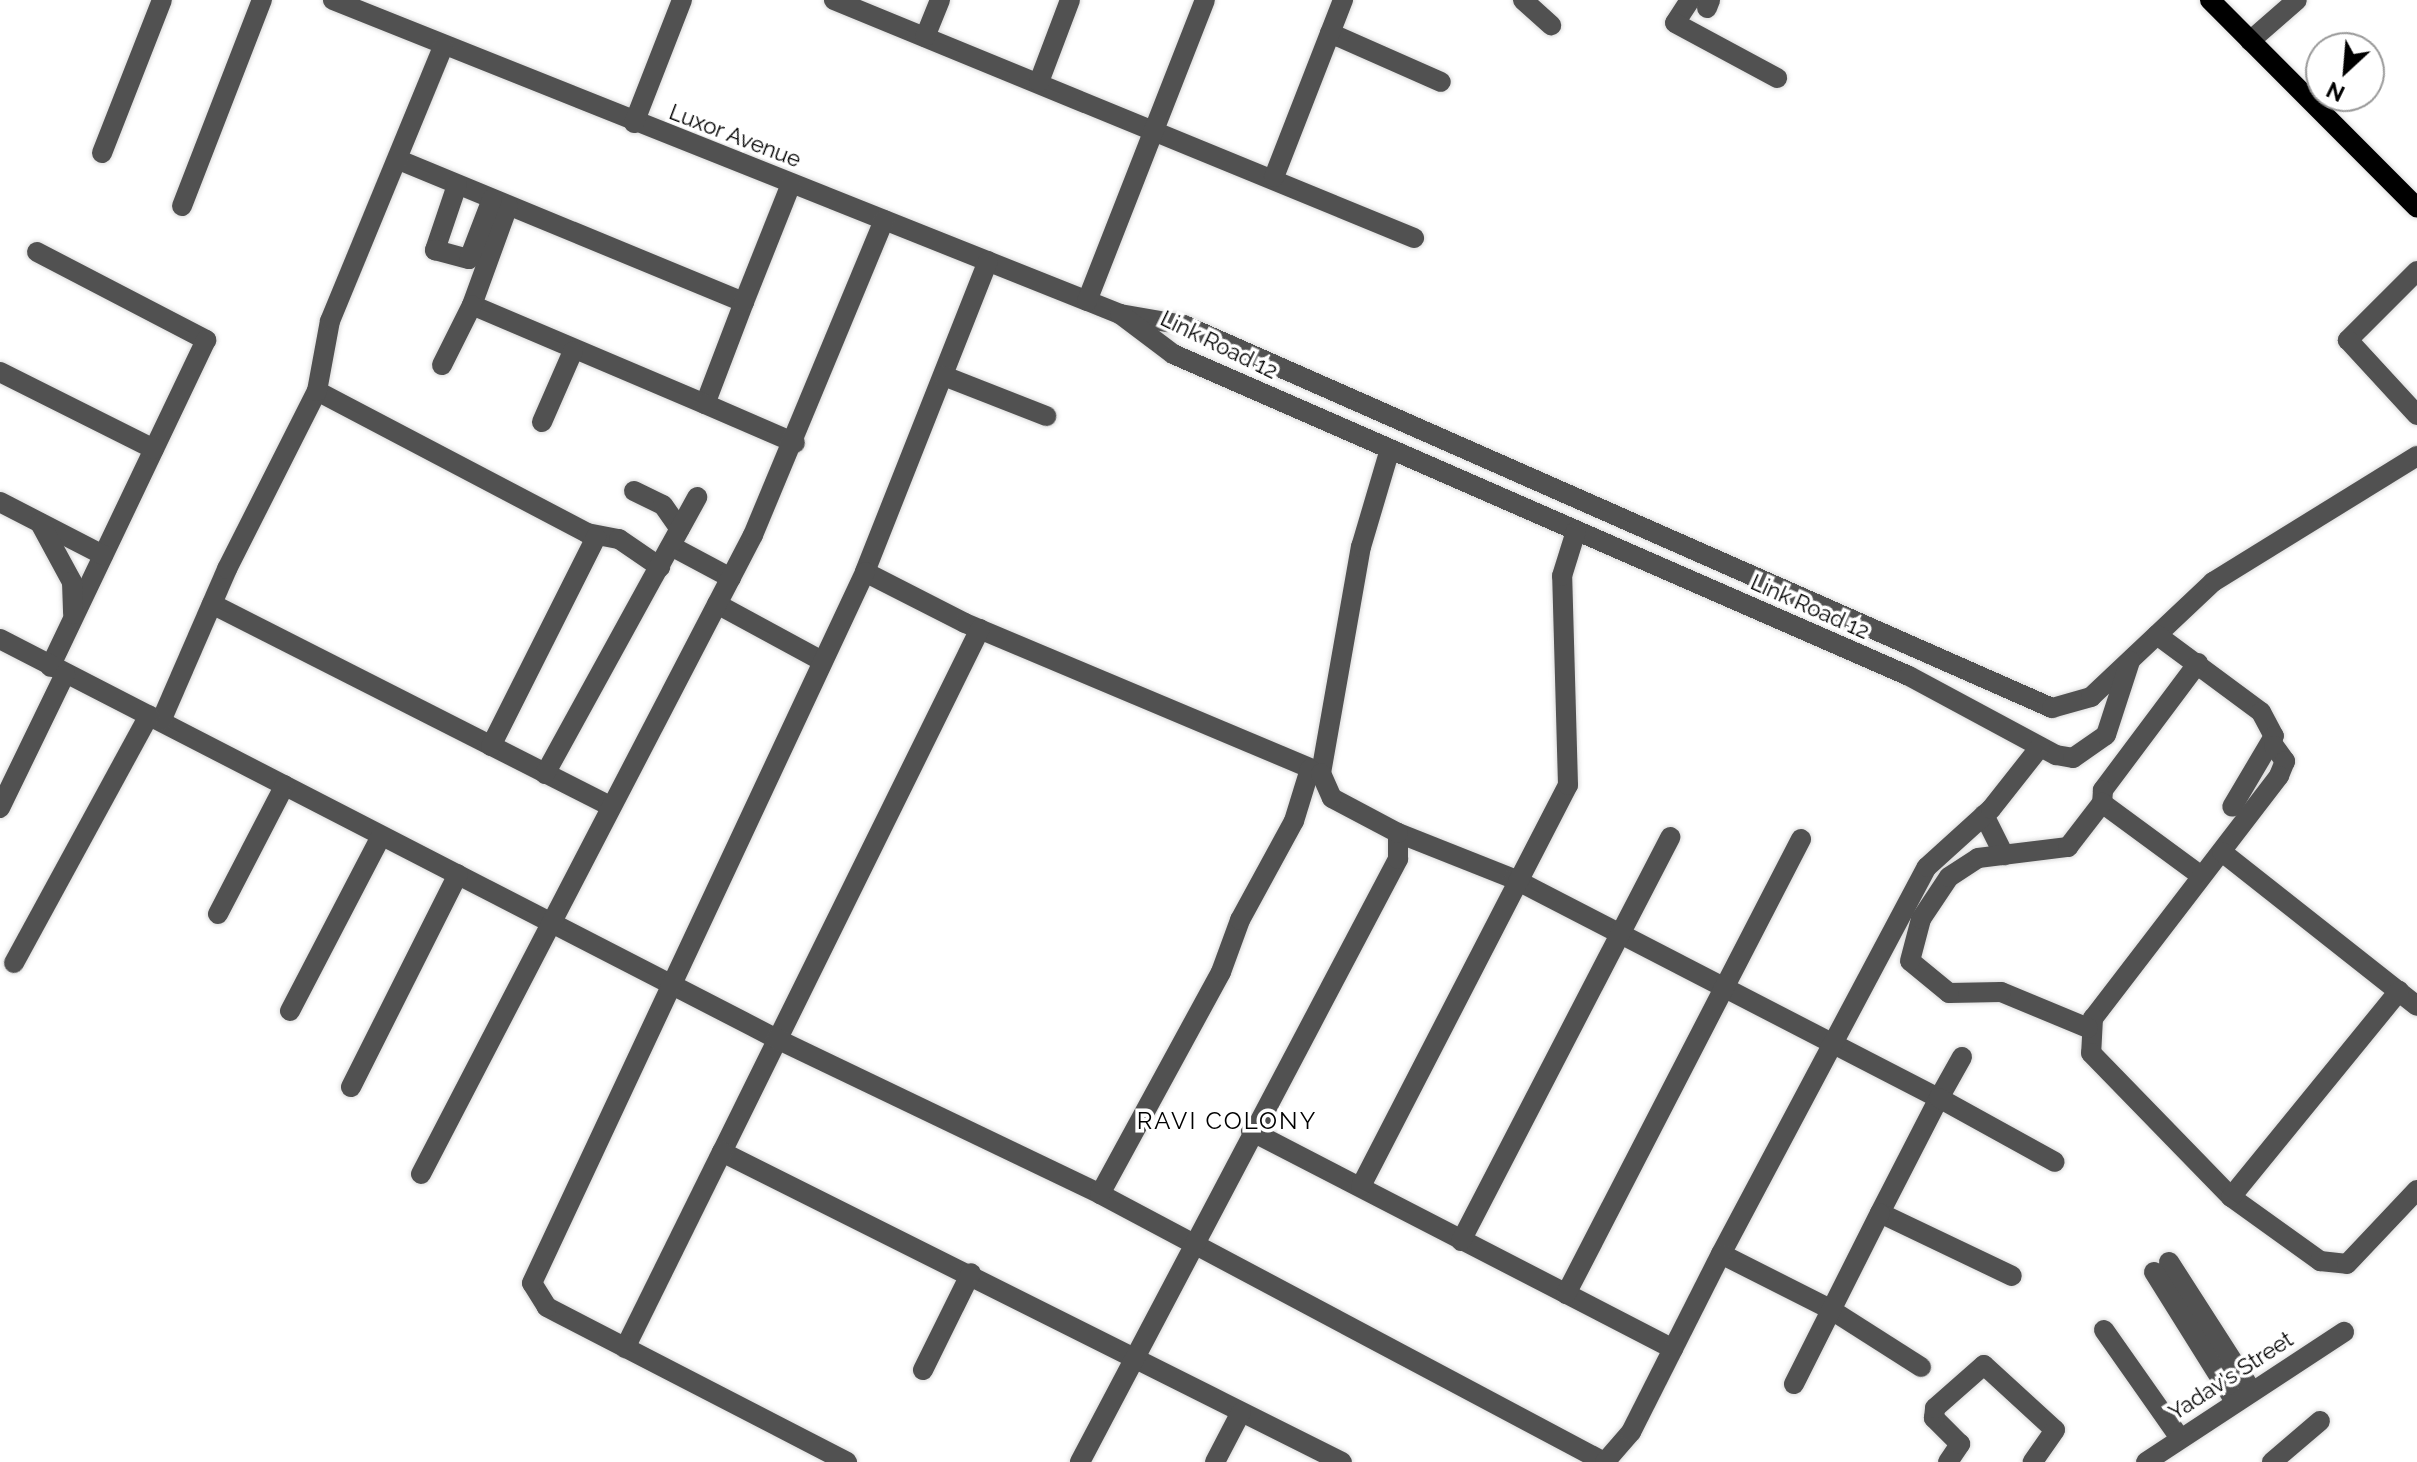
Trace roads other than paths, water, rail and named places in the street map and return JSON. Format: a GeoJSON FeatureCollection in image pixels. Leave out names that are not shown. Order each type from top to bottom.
{"type":"FeatureCollection","features":[{"type":"Feature","properties":{"kind":"main road"},"geometry":{"type":"LineString","coordinates":[[2210,0],[2417,208]]}},
{"type":"Feature","properties":{"kind":"street"},"geometry":{"type":"LineString","coordinates":[[102,153],[162,0]]}},
{"type":"Feature","properties":{"kind":"street"},"geometry":{"type":"LineString","coordinates":[[182,206],[262,0]]}},
{"type":"Feature","properties":{"kind":"street","name":"Luxor Avenue"},"geometry":{"type":"LineString","coordinates":[[333,0],[443,47],[1120,314]]}},
{"type":"Feature","properties":{"kind":"street"},"geometry":{"type":"LineString","coordinates":[[634,123],[682,0]]}},
{"type":"Feature","properties":{"kind":"street"},"geometry":{"type":"LineString","coordinates":[[834,0],[1039,82],[1152,132],[1274,177],[1414,238]]}},
{"type":"Feature","properties":{"kind":"street"},"geometry":{"type":"LineString","coordinates":[[925,37],[940,0]]}},
{"type":"Feature","properties":{"kind":"street"},"geometry":{"type":"LineString","coordinates":[[1039,82],[1070,0]]}},
{"type":"Feature","properties":{"kind":"street"},"geometry":{"type":"LineString","coordinates":[[1087,301],[1205,0]]}},
{"type":"Feature","properties":{"kind":"street"},"geometry":{"type":"LineString","coordinates":[[1274,177],[1343,0]]}},
{"type":"Feature","properties":{"kind":"street"},"geometry":{"type":"LineString","coordinates":[[1523,0],[1551,25]]}},
{"type":"Feature","properties":{"kind":"street"},"geometry":{"type":"LineString","coordinates":[[2250,41],[2297,0]]}},
{"type":"Feature","properties":{"kind":"street"},"geometry":{"type":"LineString","coordinates":[[1701,3],[1675,23],[1777,78]]}},
{"type":"Feature","properties":{"kind":"street"},"geometry":{"type":"LineString","coordinates":[[1330,33],[1441,82]]}},
{"type":"Feature","properties":{"kind":"street"},"geometry":{"type":"LineString","coordinates":[[14,963],[155,718],[317,391],[328,327],[443,47]]}},
{"type":"Feature","properties":{"kind":"street"},"geometry":{"type":"LineString","coordinates":[[399,160],[456,189],[744,302]]}},
{"type":"Feature","properties":{"kind":"street"},"geometry":{"type":"LineString","coordinates":[[705,404],[791,184]]}},
{"type":"Feature","properties":{"kind":"street"},"geometry":{"type":"LineString","coordinates":[[456,189],[435,250],[469,259],[496,204]]}},
{"type":"Feature","properties":{"kind":"street"},"geometry":{"type":"LineString","coordinates":[[442,365],[472,305],[496,204]]}},
{"type":"Feature","properties":{"kind":"street"},"geometry":{"type":"LineString","coordinates":[[421,1174],[555,922],[609,805],[731,578],[795,443],[884,220]]}},
{"type":"Feature","properties":{"kind":"street"},"geometry":{"type":"LineString","coordinates":[[0,808],[58,671],[74,618],[206,340],[37,252]]}},
{"type":"Feature","properties":{"kind":"street"},"geometry":{"type":"LineString","coordinates":[[847,1462],[547,1307],[532,1283],[670,982],[865,572],[988,261]]}},
{"type":"Feature","properties":{"kind":"street"},"geometry":{"type":"LineString","coordinates":[[2414,280],[2348,340],[2417,415]]}},
{"type":"Feature","properties":{"kind":"street"},"geometry":{"type":"LineString","coordinates":[[472,305],[573,351],[795,443]]}},
{"type":"Feature","properties":{"kind":"street","name":"Link Road 12"},"geometry":{"type":"LineString","coordinates":[[1120,314],[1173,354],[1909,676],[2040,747],[2073,758],[2092,750],[2116,713],[2130,661]]}},
{"type":"Feature","properties":{"kind":"street","name":"Link Road 12"},"geometry":{"type":"LineString","coordinates":[[1120,314],[1198,331],[2052,708],[2083,702],[2213,582],[2417,456]]}},
{"type":"Feature","properties":{"kind":"street"},"geometry":{"type":"LineString","coordinates":[[542,422],[573,351]]}},
{"type":"Feature","properties":{"kind":"street"},"geometry":{"type":"LineString","coordinates":[[0,372],[154,449]]}},
{"type":"Feature","properties":{"kind":"street"},"geometry":{"type":"LineString","coordinates":[[944,376],[1046,416]]}},
{"type":"Feature","properties":{"kind":"street"},"geometry":{"type":"LineString","coordinates":[[317,391],[596,537],[619,539],[660,567]]}},
{"type":"Feature","properties":{"kind":"street"},"geometry":{"type":"LineString","coordinates":[[1100,1194],[1221,972],[1240,920],[1294,821],[1316,771],[1361,547],[1390,449]]}},
{"type":"Feature","properties":{"kind":"street"},"geometry":{"type":"LineString","coordinates":[[634,491],[663,505],[675,538],[731,578]]}},
{"type":"Feature","properties":{"kind":"street"},"geometry":{"type":"LineString","coordinates":[[545,774],[697,497]]}},
{"type":"Feature","properties":{"kind":"street"},"geometry":{"type":"LineString","coordinates":[[0,502],[103,555]]}},
{"type":"Feature","properties":{"kind":"street"},"geometry":{"type":"LineString","coordinates":[[40,523],[72,582],[74,618]]}},
{"type":"Feature","properties":{"kind":"street"},"geometry":{"type":"LineString","coordinates":[[1361,1186],[1514,879],[1568,785],[1562,576],[1576,531]]}},
{"type":"Feature","properties":{"kind":"street"},"geometry":{"type":"LineString","coordinates":[[491,746],[596,537]]}},
{"type":"Feature","properties":{"kind":"street"},"geometry":{"type":"LineString","coordinates":[[865,572],[980,629],[1316,771],[1332,798],[1398,833],[1514,879],[1723,992],[1829,1041],[2055,1162]]}},
{"type":"Feature","properties":{"kind":"street"},"geometry":{"type":"LineString","coordinates":[[212,604],[609,805]]}},
{"type":"Feature","properties":{"kind":"street"},"geometry":{"type":"LineString","coordinates":[[717,604],[822,661]]}},
{"type":"Feature","properties":{"kind":"street"},"geometry":{"type":"LineString","coordinates":[[625,1348],[980,629]]}},
{"type":"Feature","properties":{"kind":"street"},"geometry":{"type":"LineString","coordinates":[[2157,635],[2261,712],[2283,768],[2088,1028],[2091,1053],[2231,1197],[2289,1244],[2335,1267],[2363,1249],[2416,1192]]}},
{"type":"Feature","properties":{"kind":"street"},"geometry":{"type":"LineString","coordinates":[[0,639],[381,836],[555,922],[777,1039],[1100,1194],[1605,1462],[1631,1432],[1829,1041],[1927,867],[1984,815],[2040,747]]}},
{"type":"Feature","properties":{"kind":"street"},"geometry":{"type":"LineString","coordinates":[[2088,1028],[2001,992],[1949,993],[1916,972],[1911,948],[1921,919],[1949,877],[1971,862],[2068,847],[2102,803],[2103,790],[2198,663]]}},
{"type":"Feature","properties":{"kind":"street"},"geometry":{"type":"LineString","coordinates":[[2232,807],[2274,746]]}},
{"type":"Feature","properties":{"kind":"street"},"geometry":{"type":"LineString","coordinates":[[218,914],[285,785]]}},
{"type":"Feature","properties":{"kind":"street"},"geometry":{"type":"LineString","coordinates":[[2102,803],[2200,875]]}},
{"type":"Feature","properties":{"kind":"street"},"geometry":{"type":"LineString","coordinates":[[1984,815],[2004,855]]}},
{"type":"Feature","properties":{"kind":"street"},"geometry":{"type":"LineString","coordinates":[[1080,1462],[1251,1131],[1398,859],[1398,833]]}},
{"type":"Feature","properties":{"kind":"street"},"geometry":{"type":"LineString","coordinates":[[1960,835],[1971,862]]}},
{"type":"Feature","properties":{"kind":"street"},"geometry":{"type":"LineString","coordinates":[[290,1011],[381,836]]}},
{"type":"Feature","properties":{"kind":"street"},"geometry":{"type":"LineString","coordinates":[[1461,1241],[1670,837]]}},
{"type":"Feature","properties":{"kind":"street"},"geometry":{"type":"LineString","coordinates":[[1566,1294],[1801,839]]}},
{"type":"Feature","properties":{"kind":"street"},"geometry":{"type":"LineString","coordinates":[[2222,852],[2417,1006]]}},
{"type":"Feature","properties":{"kind":"street"},"geometry":{"type":"LineString","coordinates":[[351,1087],[458,874]]}},
{"type":"Feature","properties":{"kind":"street"},"geometry":{"type":"LineString","coordinates":[[2231,1197],[2399,991]]}},
{"type":"Feature","properties":{"kind":"street"},"geometry":{"type":"LineString","coordinates":[[1794,1384],[1962,1057]]}},
{"type":"Feature","properties":{"kind":"street"},"geometry":{"type":"LineString","coordinates":[[1251,1131],[1673,1349]]}},
{"type":"Feature","properties":{"kind":"street"},"geometry":{"type":"LineString","coordinates":[[722,1152],[1136,1354],[1241,1412],[1342,1462]]}},
{"type":"Feature","properties":{"kind":"street"},"geometry":{"type":"LineString","coordinates":[[1880,1213],[2012,1276]]}},
{"type":"Feature","properties":{"kind":"street"},"geometry":{"type":"LineString","coordinates":[[1721,1254],[1830,1309],[1921,1367]]}},
{"type":"Feature","properties":{"kind":"street"},"geometry":{"type":"LineString","coordinates":[[2162,1267],[2242,1394]]}},
{"type":"Feature","properties":{"kind":"street"},"geometry":{"type":"LineString","coordinates":[[923,1370],[971,1273]]}},
{"type":"Feature","properties":{"kind":"street"},"geometry":{"type":"LineString","coordinates":[[2104,1330],[2180,1438]]}},
{"type":"Feature","properties":{"kind":"street","name":"Yadav's Street"},"geometry":{"type":"LineString","coordinates":[[2146,1462],[2242,1394],[2344,1332]]}},
{"type":"Feature","properties":{"kind":"street"},"geometry":{"type":"LineString","coordinates":[[1948,1462],[1960,1444],[1934,1418],[1935,1408],[1984,1365],[2055,1430],[2033,1462]]}},
{"type":"Feature","properties":{"kind":"street"},"geometry":{"type":"LineString","coordinates":[[1215,1462],[1241,1412]]}},
{"type":"Feature","properties":{"kind":"street"},"geometry":{"type":"LineString","coordinates":[[2272,1462],[2320,1421]]}},
{"type":"Feature","properties":{"kind":"district","name":"RAVI COLONY"},"geometry":{"type":"Point","coordinates":[1227,1121]}}]}
